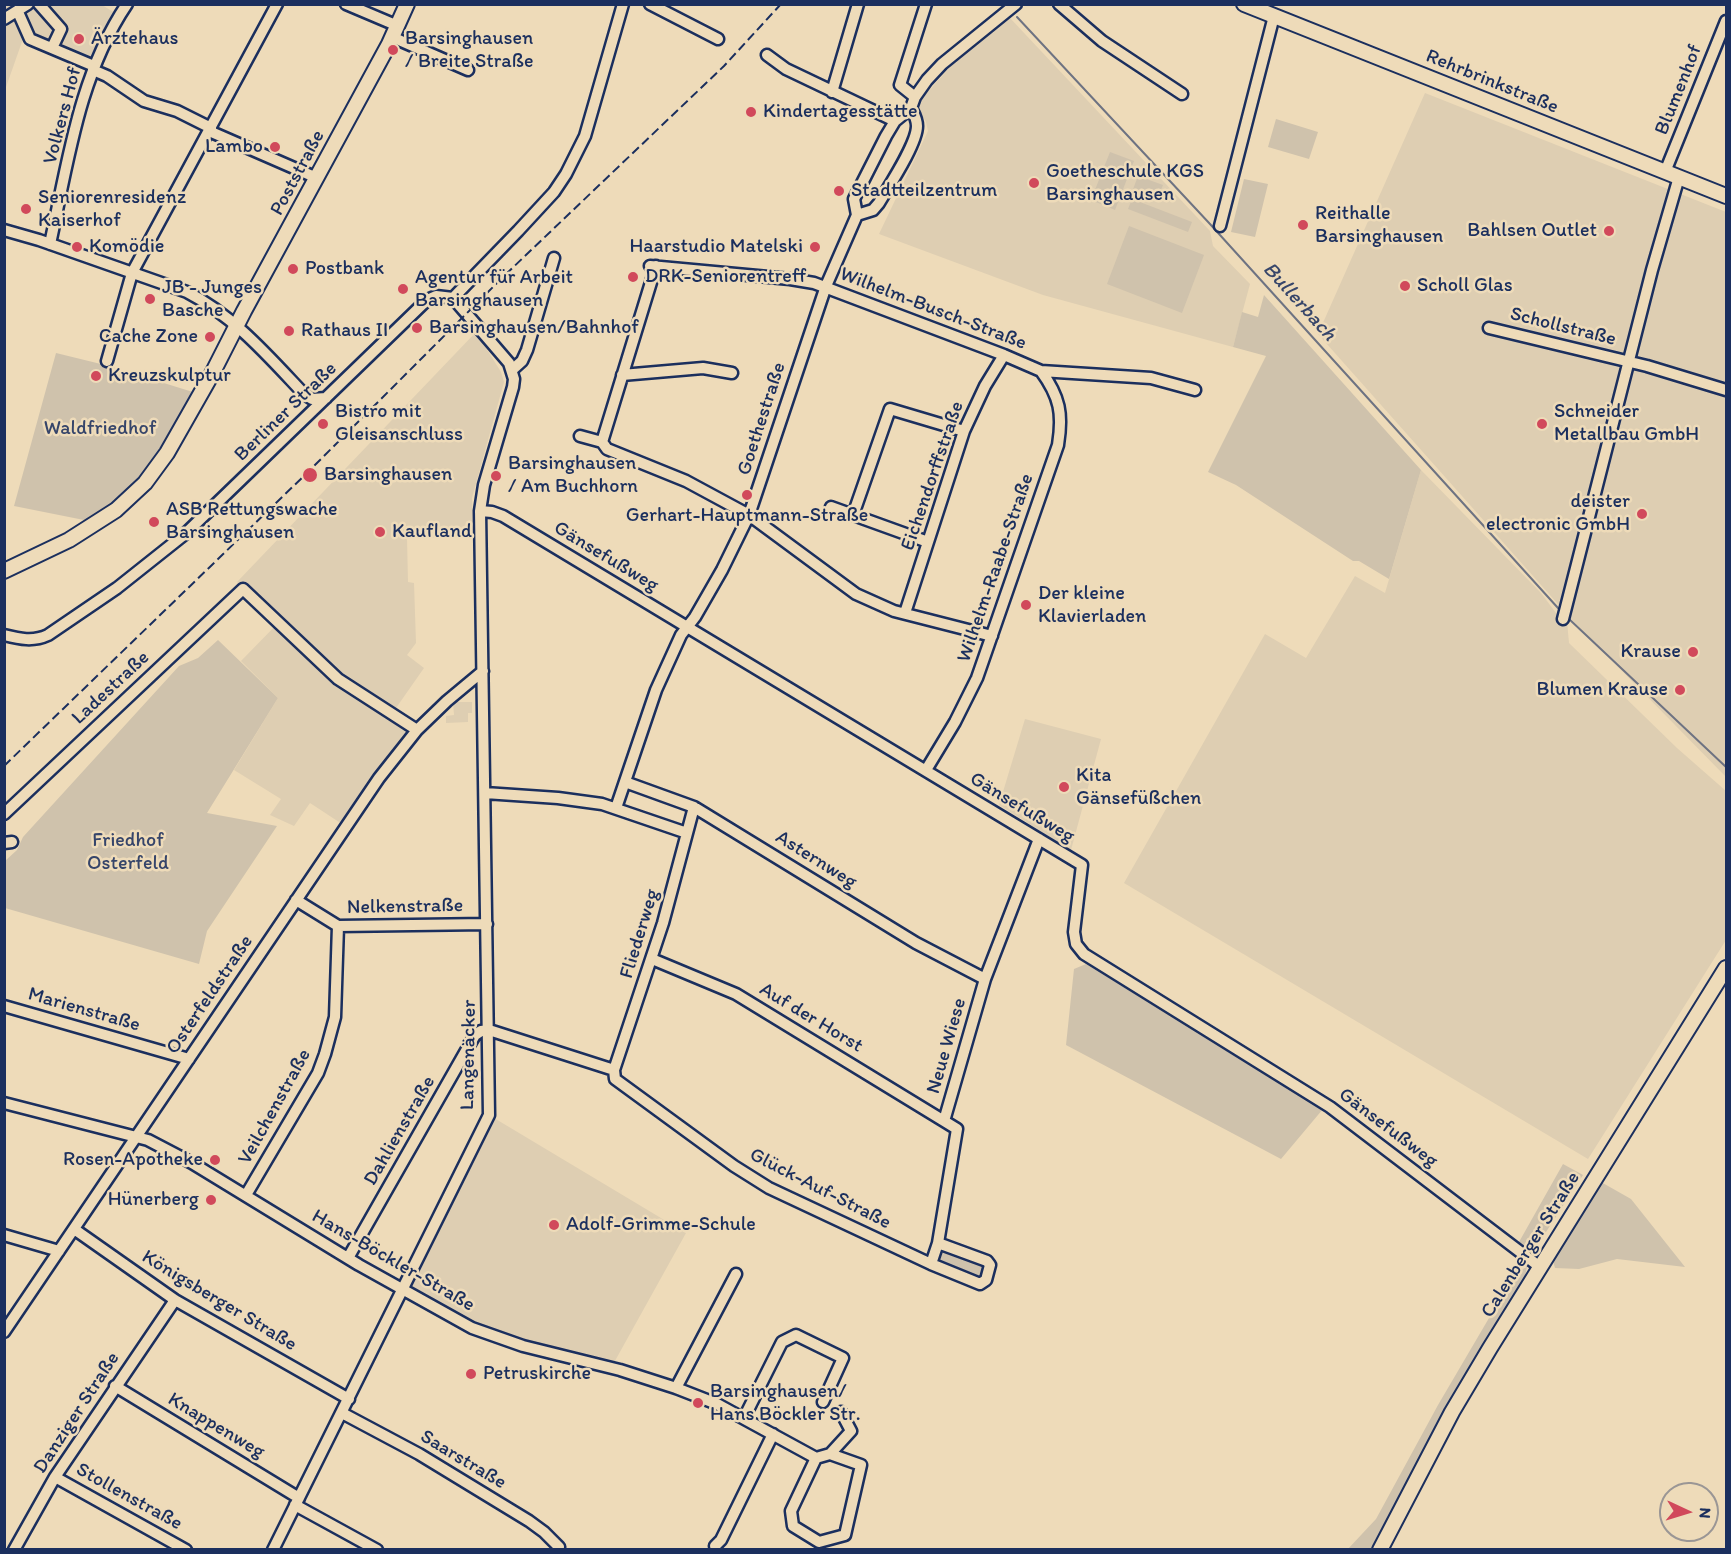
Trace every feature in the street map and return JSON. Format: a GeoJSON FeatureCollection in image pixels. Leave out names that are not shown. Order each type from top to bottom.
{"type":"FeatureCollection","features":[{"type":"Feature","properties":{"kind":"main road","name":"Poststraße"},"geometry":{"type":"LineString","coordinates":[[4,571],[86,531],[117,510],[145,483],[172,445],[213,372],[395,31],[407,4]]}},
{"type":"Feature","properties":{"kind":"main road","name":"Rehrbrinkstraße"},"geometry":{"type":"LineString","coordinates":[[1244,4],[1726,196]]}},
{"type":"Feature","properties":{"kind":"main road","name":"Calenberger Straße"},"geometry":{"type":"LineString","coordinates":[[1380,1550],[1452,1412],[1726,968]]}},
{"type":"Feature","properties":{"kind":"street"},"geometry":{"type":"LineString","coordinates":[[4,19],[28,4]]}},
{"type":"Feature","properties":{"kind":"street"},"geometry":{"type":"LineString","coordinates":[[39,4],[61,29],[52,48]]}},
{"type":"Feature","properties":{"kind":"street","name":"Volkers Hof"},"geometry":{"type":"LineString","coordinates":[[50,244],[81,106],[94,68],[110,33],[127,4]]}},
{"type":"Feature","properties":{"kind":"street"},"geometry":{"type":"LineString","coordinates":[[107,361],[132,273],[277,4]]}},
{"type":"Feature","properties":{"kind":"street"},"geometry":{"type":"LineString","coordinates":[[346,4],[468,70]]}},
{"type":"Feature","properties":{"kind":"street"},"geometry":{"type":"LineString","coordinates":[[554,258],[522,361],[512,370],[501,352],[453,298],[554,192],[566,174],[585,136],[623,4]]}},
{"type":"Feature","properties":{"kind":"street"},"geometry":{"type":"LineString","coordinates":[[650,4],[718,39]]}},
{"type":"Feature","properties":{"kind":"street"},"geometry":{"type":"LineString","coordinates":[[832,92],[858,4]]}},
{"type":"Feature","properties":{"kind":"street"},"geometry":{"type":"LineString","coordinates":[[857,215],[873,210],[887,189],[915,135],[916,117],[913,103],[900,85],[926,4]]}},
{"type":"Feature","properties":{"kind":"street","name":"Goethestraße"},"geometry":{"type":"LineString","coordinates":[[616,808],[657,690],[681,635],[722,570],[749,515],[826,286],[857,215],[854,199],[895,122],[913,103],[942,64],[1016,4]]}},
{"type":"Feature","properties":{"kind":"street"},"geometry":{"type":"LineString","coordinates":[[1059,4],[1102,41],[1182,94]]}},
{"type":"Feature","properties":{"kind":"street"},"geometry":{"type":"LineString","coordinates":[[18,12],[30,39],[94,68],[144,101],[177,111],[210,130],[317,178]]}},
{"type":"Feature","properties":{"kind":"street"},"geometry":{"type":"LineString","coordinates":[[1220,226],[1274,16]]}},
{"type":"Feature","properties":{"kind":"street","name":"Blumenhof"},"geometry":{"type":"LineString","coordinates":[[1665,172],[1726,21]]}},
{"type":"Feature","properties":{"kind":"street"},"geometry":{"type":"LineString","coordinates":[[767,55],[786,69],[895,122]]}},
{"type":"Feature","properties":{"kind":"street"},"geometry":{"type":"LineString","coordinates":[[1563,619],[1679,177]]}},
{"type":"Feature","properties":{"kind":"street"},"geometry":{"type":"LineString","coordinates":[[4,230],[187,292],[206,302],[237,327],[304,394],[312,399],[326,398]]}},
{"type":"Feature","properties":{"kind":"street","name":"Wilhelm-Busch-Straße"},"geometry":{"type":"LineString","coordinates":[[622,375],[653,266],[790,279],[826,286],[1004,355],[1041,372],[1151,378],[1195,390]]}},
{"type":"Feature","properties":{"kind":"street","name":"Berliner Straße"},"geometry":{"type":"LineString","coordinates":[[4,635],[30,640],[39,639],[117,588],[185,534],[427,300],[436,296],[453,298]]}},
{"type":"Feature","properties":{"kind":"street","name":"Schollstraße"},"geometry":{"type":"LineString","coordinates":[[1489,328],[1629,362],[1726,390]]}},
{"type":"Feature","properties":{"kind":"street","name":"Eichendorffstraße"},"geometry":{"type":"LineString","coordinates":[[905,613],[964,431],[985,386],[1004,355]]}},
{"type":"Feature","properties":{"kind":"street"},"geometry":{"type":"LineString","coordinates":[[602,442],[622,375],[703,368],[732,373]]}},
{"type":"Feature","properties":{"kind":"street","name":"Langenäcker"},"geometry":{"type":"LineString","coordinates":[[273,1550],[489,1115],[480,511],[484,485],[513,387],[512,370]]}},
{"type":"Feature","properties":{"kind":"street","name":"Wilhelm-Raabe-Straße"},"geometry":{"type":"LineString","coordinates":[[926,770],[955,722],[977,678],[1058,445],[1061,428],[1060,408],[1054,389],[1041,372]]}},
{"type":"Feature","properties":{"kind":"street"},"geometry":{"type":"LineString","coordinates":[[853,515],[890,409],[964,431]]}},
{"type":"Feature","properties":{"kind":"street"},"geometry":{"type":"LineString","coordinates":[[580,436],[602,442],[608,449],[686,481],[749,515],[856,594],[894,611],[992,636]]}},
{"type":"Feature","properties":{"kind":"street"},"geometry":{"type":"LineString","coordinates":[[831,507],[928,542]]}},
{"type":"Feature","properties":{"kind":"street","name":"Gänsefußweg"},"geometry":{"type":"LineString","coordinates":[[480,511],[503,516],[1082,865],[1074,932],[1076,944],[1084,954],[1330,1107],[1540,1267]]}},
{"type":"Feature","properties":{"kind":"street","name":"Ladestraße"},"geometry":{"type":"LineString","coordinates":[[4,814],[243,589],[338,679],[417,730]]}},
{"type":"Feature","properties":{"kind":"street","name":"Osterfeldstraße"},"geometry":{"type":"LineString","coordinates":[[5,1331],[379,778],[417,730],[483,671]]}},
{"type":"Feature","properties":{"kind":"street"},"geometry":{"type":"LineString","coordinates":[[461,690],[483,691]]}},
{"type":"Feature","properties":{"kind":"street","name":"Asternweg"},"geometry":{"type":"LineString","coordinates":[[625,782],[694,807],[916,943],[985,979]]}},
{"type":"Feature","properties":{"kind":"street"},"geometry":{"type":"LineString","coordinates":[[485,793],[558,798],[616,808],[687,833]]}},
{"type":"Feature","properties":{"kind":"street","name":"Fliederweg"},"geometry":{"type":"LineString","coordinates":[[614,1070],[652,959],[694,807]]}},
{"type":"Feature","properties":{"kind":"street","name":"Neue Wiese"},"geometry":{"type":"LineString","coordinates":[[931,1264],[938,1243],[957,1129],[944,1121],[985,979],[1039,838]]}},
{"type":"Feature","properties":{"kind":"street","name":"Nelkenstraße"},"geometry":{"type":"LineString","coordinates":[[296,900],[338,926],[487,924]]}},
{"type":"Feature","properties":{"kind":"street","name":"Veilchenstraße"},"geometry":{"type":"LineString","coordinates":[[246,1195],[318,1073],[326,1054],[335,1017],[338,926]]}},
{"type":"Feature","properties":{"kind":"street","name":"Auf der Horst"},"geometry":{"type":"LineString","coordinates":[[652,959],[736,994],[944,1121]]}},
{"type":"Feature","properties":{"kind":"street","name":"Marienstraße"},"geometry":{"type":"LineString","coordinates":[[4,1006],[189,1059]]}},
{"type":"Feature","properties":{"kind":"street","name":"Dahlienstraße"},"geometry":{"type":"LineString","coordinates":[[348,1258],[475,1035],[481,1030],[489,1030]]}},
{"type":"Feature","properties":{"kind":"street"},"geometry":{"type":"LineString","coordinates":[[489,1030],[614,1070]]}},
{"type":"Feature","properties":{"kind":"street","name":"Glück-Auf-Straße"},"geometry":{"type":"LineString","coordinates":[[614,1070],[615,1079],[734,1166],[769,1188],[931,1264],[981,1284],[986,1280],[990,1265],[987,1261],[938,1243]]}},
{"type":"Feature","properties":{"kind":"street","name":"Hans-Böckler-Straße"},"geometry":{"type":"LineString","coordinates":[[4,1103],[148,1140],[192,1163],[348,1258],[472,1328],[523,1346],[620,1370],[676,1388],[717,1404],[816,1458]]}},
{"type":"Feature","properties":{"kind":"street","name":"Königsberger Straße"},"geometry":{"type":"LineString","coordinates":[[74,1229],[175,1299],[349,1399]]}},
{"type":"Feature","properties":{"kind":"street"},"geometry":{"type":"LineString","coordinates":[[4,1235],[59,1251]]}},
{"type":"Feature","properties":{"kind":"street"},"geometry":{"type":"LineString","coordinates":[[676,1388],[736,1274]]}},
{"type":"Feature","properties":{"kind":"street","name":"Danziger Straße"},"geometry":{"type":"LineString","coordinates":[[14,1550],[55,1477],[175,1299]]}},
{"type":"Feature","properties":{"kind":"street"},"geometry":{"type":"LineString","coordinates":[[744,1418],[782,1342],[796,1335],[843,1358],[822,1402]]}},
{"type":"Feature","properties":{"kind":"street","name":"Knappenweg"},"geometry":{"type":"LineString","coordinates":[[115,1386],[377,1550]]}},
{"type":"Feature","properties":{"kind":"street"},"geometry":{"type":"LineString","coordinates":[[830,1454],[861,1465],[845,1535],[820,1546],[793,1526],[791,1511],[816,1458],[830,1454],[851,1431],[841,1412]]}},
{"type":"Feature","properties":{"kind":"street","name":"Saarstraße"},"geometry":{"type":"LineString","coordinates":[[342,1413],[395,1440],[476,1488],[529,1521],[559,1548]]}},
{"type":"Feature","properties":{"kind":"street"},"geometry":{"type":"LineString","coordinates":[[715,1546],[721,1540],[773,1434]]}},
{"type":"Feature","properties":{"kind":"street","name":"Stollenstraße"},"geometry":{"type":"LineString","coordinates":[[55,1477],[186,1550]]}},
{"type":"Feature","properties":{"kind":"shaded area"},"geometry":{"type":"Polygon","coordinates":[[[5,5],[102,5],[115,13],[88,60],[24,36],[5,90],[5,5]]]}},
{"type":"Feature","properties":{"kind":"shaded area","name":"Goetheschule KGS Barsinghausen"},"geometry":{"type":"Polygon","coordinates":[[[1010,18],[1210,231],[1213,246],[1250,284],[1233,347],[1043,295],[879,234],[928,131],[918,103],[957,59],[1010,18]]]}},
{"type":"Feature","properties":{"kind":"shaded area"},"geometry":{"type":"Polygon","coordinates":[[[1425,93],[1726,212],[1726,777],[1573,621],[1318,334],[1425,93]]]}},
{"type":"Feature","properties":{"kind":"shaded area"},"geometry":{"type":"Polygon","coordinates":[[[476,332],[501,372],[504,382],[472,498],[473,537],[407,538],[408,582],[414,583],[416,643],[407,655],[424,668],[389,718],[409,732],[342,824],[310,803],[294,826],[270,815],[281,799],[234,770],[278,698],[241,661],[280,621],[237,582],[476,332]]]}},
{"type":"Feature","properties":{"kind":"shaded area"},"geometry":{"type":"Polygon","coordinates":[[[1421,470],[1541,593],[1559,617],[1567,621],[1569,643],[1677,748],[1726,791],[1726,940],[1588,1159],[1124,883],[1265,634],[1306,658],[1355,576],[1385,593],[1421,470]]]}},
{"type":"Feature","properties":{"kind":"shaded area"},"geometry":{"type":"Polygon","coordinates":[[[453,702],[472,702],[472,713],[468,713],[468,722],[446,723],[446,716],[454,715],[453,702]]]}},
{"type":"Feature","properties":{"kind":"shaded area"},"geometry":{"type":"Polygon","coordinates":[[[1025,719],[1101,739],[1071,850],[999,805],[1025,719]]]}},
{"type":"Feature","properties":{"kind":"shaded area","name":"Adolf-Grimme-Schule"},"geometry":{"type":"Polygon","coordinates":[[[489,1115],[686,1233],[611,1368],[472,1328],[403,1289],[489,1115]]]}},
{"type":"Feature","properties":{"kind":"green space"},"geometry":{"type":"Polygon","coordinates":[[[1276,119],[1318,132],[1309,159],[1268,147],[1276,119]]]}},
{"type":"Feature","properties":{"kind":"green space"},"geometry":{"type":"Polygon","coordinates":[[[1110,152],[1134,161],[1115,210],[1091,200],[1110,152]]]}},
{"type":"Feature","properties":{"kind":"green space"},"geometry":{"type":"Polygon","coordinates":[[[1138,176],[1163,185],[1156,201],[1132,192],[1138,176]]]}},
{"type":"Feature","properties":{"kind":"green space"},"geometry":{"type":"Polygon","coordinates":[[[1244,179],[1268,184],[1255,237],[1231,232],[1244,179]]]}},
{"type":"Feature","properties":{"kind":"green space"},"geometry":{"type":"Polygon","coordinates":[[[1132,199],[1192,222],[1188,232],[1128,209],[1132,199]]]}},
{"type":"Feature","properties":{"kind":"green space"},"geometry":{"type":"Polygon","coordinates":[[[1129,226],[1204,255],[1182,313],[1107,284],[1129,226]]]}},
{"type":"Feature","properties":{"kind":"green space"},"geometry":{"type":"Polygon","coordinates":[[[1264,295],[1421,470],[1389,579],[1359,561],[1353,561],[1236,485],[1208,472],[1266,356],[1233,347],[1242,312],[1258,317],[1264,295]]]}},
{"type":"Feature","properties":{"kind":"green space","name":"Waldfriedhof"},"geometry":{"type":"Polygon","coordinates":[[[56,353],[109,366],[196,393],[148,471],[115,504],[89,521],[14,506],[56,353]]]}},
{"type":"Feature","properties":{"kind":"green space","name":"Friedhof Osterfeld"},"geometry":{"type":"Polygon","coordinates":[[[218,640],[278,698],[207,813],[277,826],[207,931],[199,964],[5,908],[5,861],[17,850],[23,837],[179,666],[198,658],[218,640]]]}},
{"type":"Feature","properties":{"kind":"green space"},"geometry":{"type":"Polygon","coordinates":[[[1086,964],[1323,1109],[1281,1159],[1066,1045],[1074,969],[1086,964]]]}},
{"type":"Feature","properties":{"kind":"green space"},"geometry":{"type":"Polygon","coordinates":[[[1563,1164],[1583,1175],[1533,1252],[1519,1242],[1563,1164]]]}},
{"type":"Feature","properties":{"kind":"green space"},"geometry":{"type":"Polygon","coordinates":[[[1601,1182],[1631,1199],[1685,1267],[1617,1259],[1579,1269],[1555,1268],[1553,1261],[1601,1182]]]}},
{"type":"Feature","properties":{"kind":"green space"},"geometry":{"type":"Polygon","coordinates":[[[938,1243],[987,1261],[986,1280],[931,1264],[938,1243]]]}},
{"type":"Feature","properties":{"kind":"green space"},"geometry":{"type":"Polygon","coordinates":[[[1527,1267],[1525,1276],[1451,1404],[1375,1549],[1347,1550],[1376,1519],[1438,1405],[1516,1272],[1527,1267]]]}},
{"type":"Feature","properties":{"kind":"waterway","name":"Bullerbach"},"geometry":{"type":"LineString","coordinates":[[1017,17],[1210,224],[1558,608]]}},
{"type":"Feature","properties":{"kind":"waterway","name":"Bullerbach"},"geometry":{"type":"LineString","coordinates":[[1569,619],[1726,767]]}},
{"type":"Feature","properties":{"kind":"railway"},"geometry":{"type":"LineString","coordinates":[[4,766],[308,472],[504,276],[724,66],[781,4]]}},
{"type":"Feature","properties":{"kind":"place","name":"Ärztehaus"},"geometry":{"type":"Point","coordinates":[79,39]}},
{"type":"Feature","properties":{"kind":"place","name":"Barsinghausen / Breite Straße"},"geometry":{"type":"Point","coordinates":[393,50]}},
{"type":"Feature","properties":{"kind":"place","name":"Kindertagesstätte"},"geometry":{"type":"Point","coordinates":[751,112]}},
{"type":"Feature","properties":{"kind":"place","name":"Lambo"},"geometry":{"type":"Point","coordinates":[275,147]}},
{"type":"Feature","properties":{"kind":"place","name":"Goetheschule KGS Barsinghausen"},"geometry":{"type":"Point","coordinates":[1034,183]}},
{"type":"Feature","properties":{"kind":"place","name":"Stadtteilzentrum"},"geometry":{"type":"Point","coordinates":[839,191]}},
{"type":"Feature","properties":{"kind":"place","name":"Seniorenresidenz Kaiserhof"},"geometry":{"type":"Point","coordinates":[26,209]}},
{"type":"Feature","properties":{"kind":"place","name":"Reithalle Barsinghausen"},"geometry":{"type":"Point","coordinates":[1303,225]}},
{"type":"Feature","properties":{"kind":"place","name":"Bahlsen Outlet"},"geometry":{"type":"Point","coordinates":[1609,231]}},
{"type":"Feature","properties":{"kind":"place","name":"Komödie"},"geometry":{"type":"Point","coordinates":[77,247]}},
{"type":"Feature","properties":{"kind":"place","name":"Haarstudio Matelski"},"geometry":{"type":"Point","coordinates":[815,247]}},
{"type":"Feature","properties":{"kind":"place","name":"Postbank"},"geometry":{"type":"Point","coordinates":[293,269]}},
{"type":"Feature","properties":{"kind":"place","name":"DRK-Seniorentreff"},"geometry":{"type":"Point","coordinates":[633,277]}},
{"type":"Feature","properties":{"kind":"place","name":"Scholl Glas"},"geometry":{"type":"Point","coordinates":[1405,286]}},
{"type":"Feature","properties":{"kind":"place","name":"Agentur für Arbeit Barsinghausen"},"geometry":{"type":"Point","coordinates":[403,289]}},
{"type":"Feature","properties":{"kind":"place","name":"JB - Junges Basche"},"geometry":{"type":"Point","coordinates":[150,299]}},
{"type":"Feature","properties":{"kind":"place","name":"Barsinghausen/Bahnhof"},"geometry":{"type":"Point","coordinates":[417,328]}},
{"type":"Feature","properties":{"kind":"place","name":"Rathaus II"},"geometry":{"type":"Point","coordinates":[289,331]}},
{"type":"Feature","properties":{"kind":"place","name":"Cache Zone"},"geometry":{"type":"Point","coordinates":[210,337]}},
{"type":"Feature","properties":{"kind":"place","name":"Kreuzskulptur"},"geometry":{"type":"Point","coordinates":[96,376]}},
{"type":"Feature","properties":{"kind":"place","name":"Bistro mit Gleisanschluss"},"geometry":{"type":"Point","coordinates":[323,424]}},
{"type":"Feature","properties":{"kind":"place","name":"Schneider Metallbau GmbH"},"geometry":{"type":"Point","coordinates":[1542,424]}},
{"type":"Feature","properties":{"kind":"place","name":"Barsinghausen"},"geometry":{"type":"Point","coordinates":[310,475]}},
{"type":"Feature","properties":{"kind":"place","name":"Barsinghausen / Am Buchhorn"},"geometry":{"type":"Point","coordinates":[496,476]}},
{"type":"Feature","properties":{"kind":"place","name":"Gerhart-Hauptmann-Straße"},"geometry":{"type":"Point","coordinates":[747,495]}},
{"type":"Feature","properties":{"kind":"place","name":"deister electronic GmbH"},"geometry":{"type":"Point","coordinates":[1642,514]}},
{"type":"Feature","properties":{"kind":"place","name":"ASB Rettungswache Barsinghausen"},"geometry":{"type":"Point","coordinates":[154,522]}},
{"type":"Feature","properties":{"kind":"place","name":"Kaufland"},"geometry":{"type":"Point","coordinates":[380,532]}},
{"type":"Feature","properties":{"kind":"place","name":"Der kleine Klavierladen"},"geometry":{"type":"Point","coordinates":[1026,605]}},
{"type":"Feature","properties":{"kind":"place","name":"Krause"},"geometry":{"type":"Point","coordinates":[1693,652]}},
{"type":"Feature","properties":{"kind":"place","name":"Blumen Krause"},"geometry":{"type":"Point","coordinates":[1680,690]}},
{"type":"Feature","properties":{"kind":"place","name":"Kita Gänsefüßchen"},"geometry":{"type":"Point","coordinates":[1064,787]}},
{"type":"Feature","properties":{"kind":"place","name":"Rosen-Apotheke"},"geometry":{"type":"Point","coordinates":[215,1160]}},
{"type":"Feature","properties":{"kind":"place","name":"Hünerberg"},"geometry":{"type":"Point","coordinates":[211,1200]}},
{"type":"Feature","properties":{"kind":"place","name":"Adolf-Grimme-Schule"},"geometry":{"type":"Point","coordinates":[554,1225]}},
{"type":"Feature","properties":{"kind":"place","name":"Petruskirche"},"geometry":{"type":"Point","coordinates":[471,1374]}},
{"type":"Feature","properties":{"kind":"place","name":"Barsinghausen/ Hans Böckler Str."},"geometry":{"type":"Point","coordinates":[698,1403]}}]}
